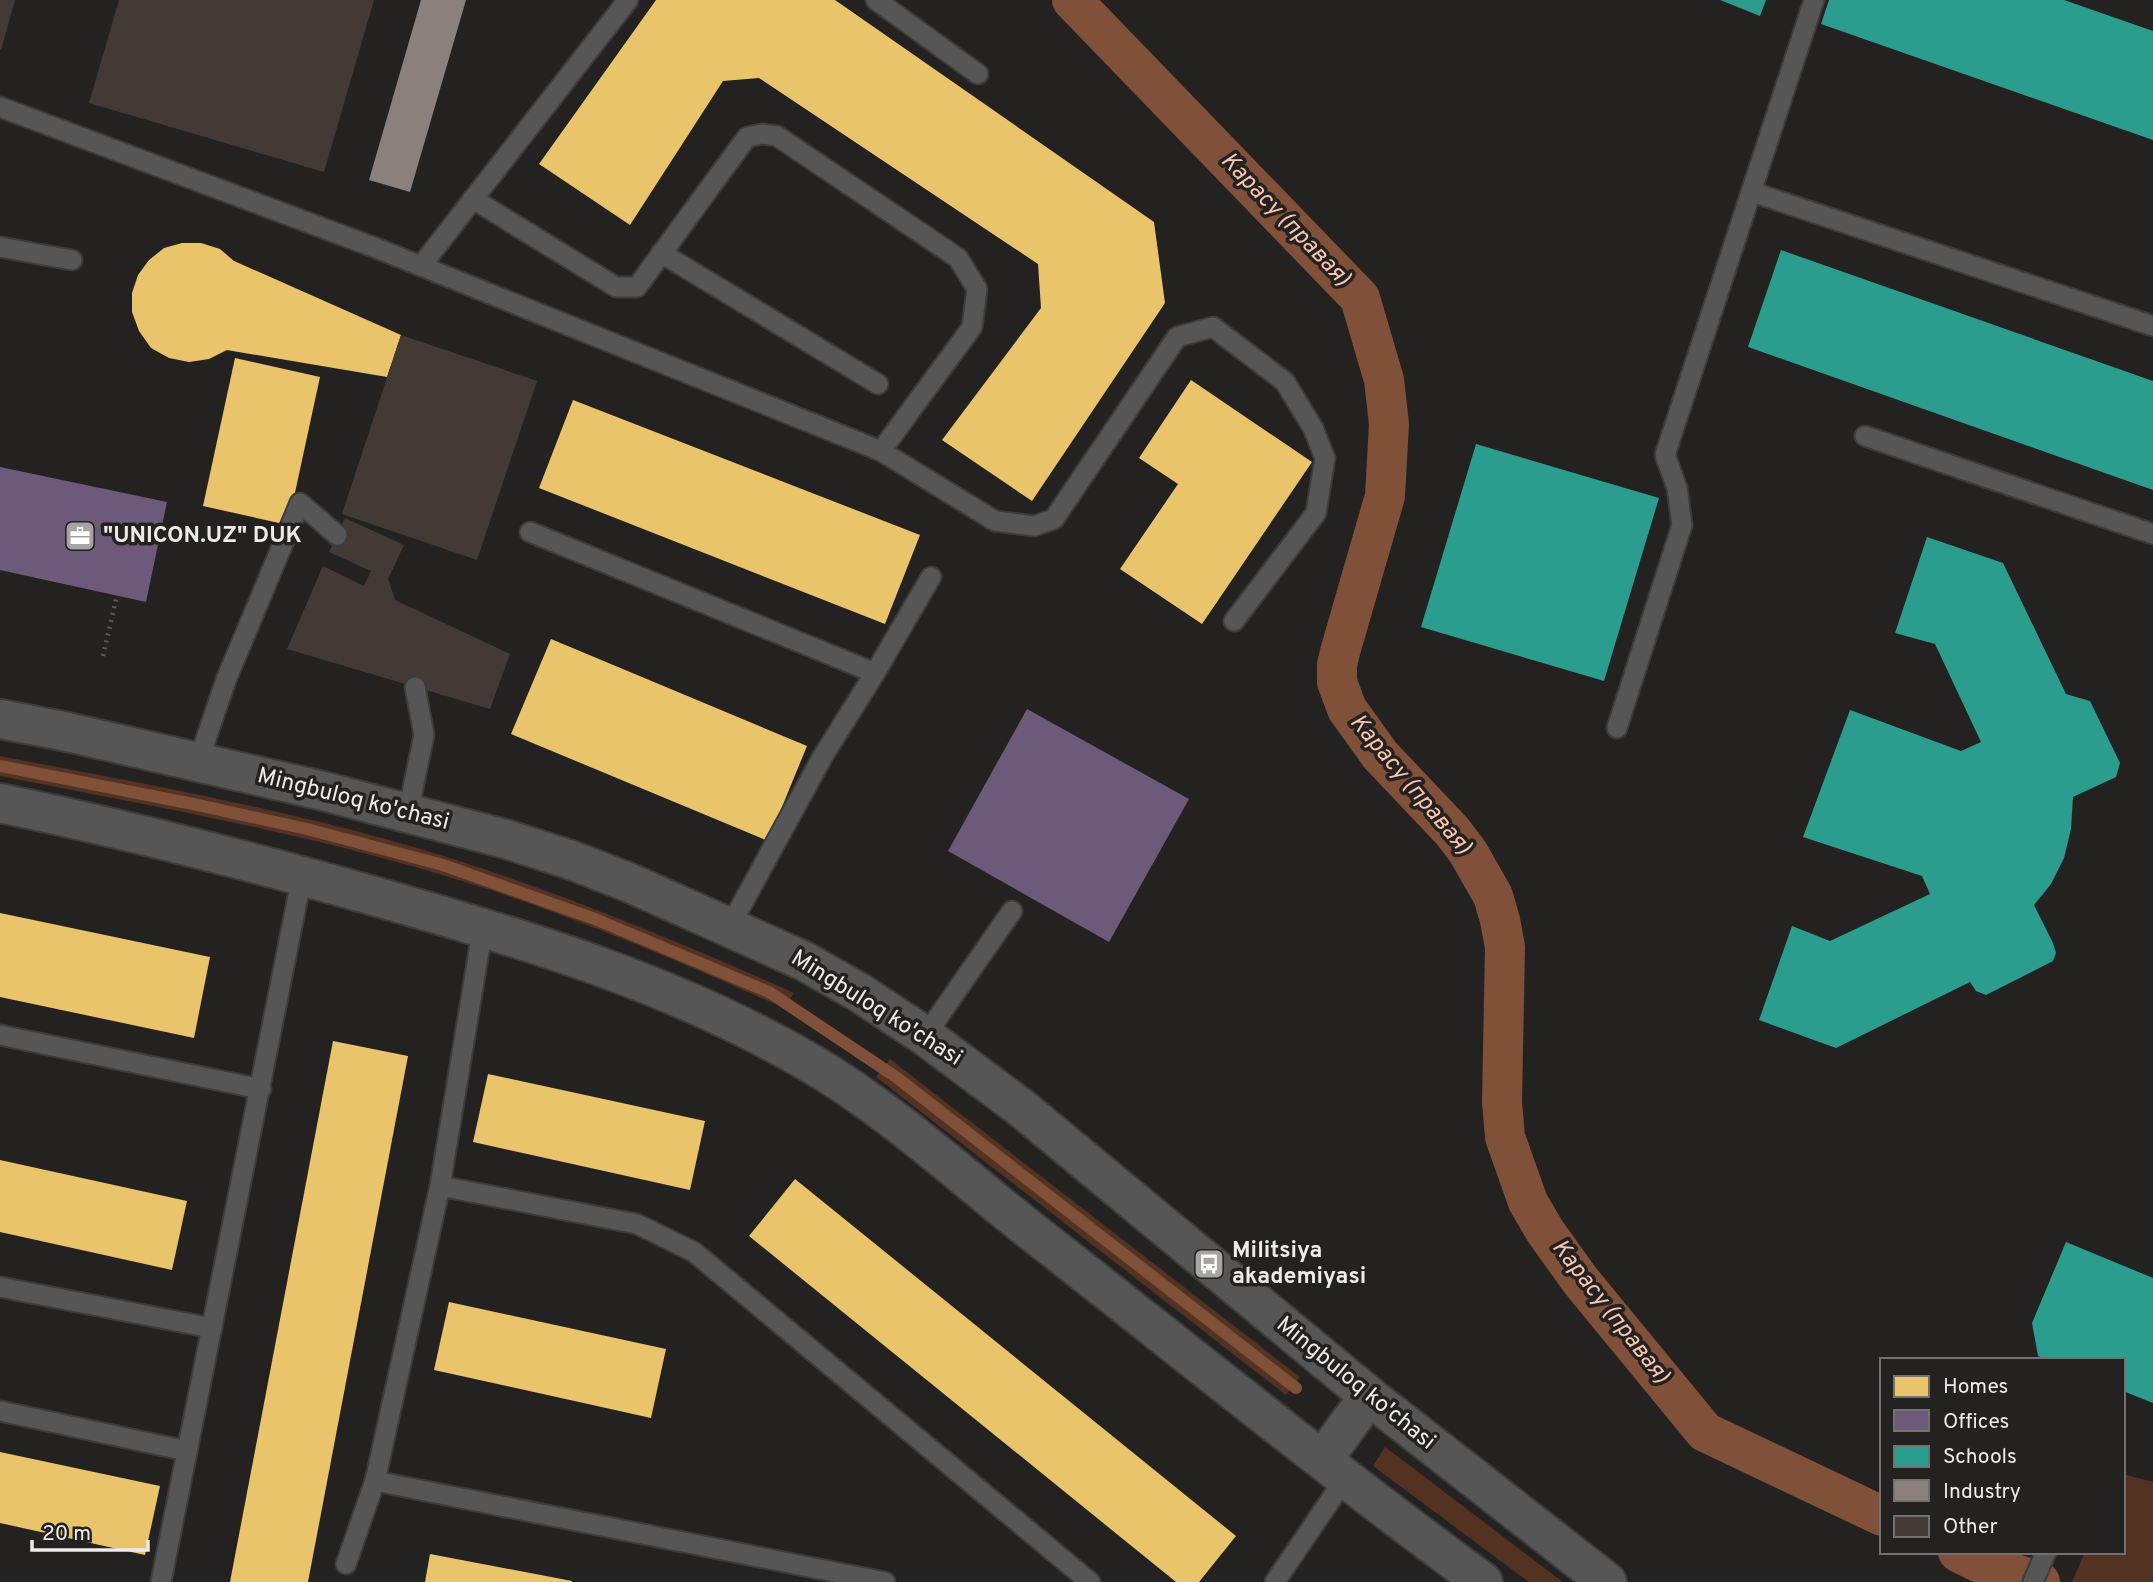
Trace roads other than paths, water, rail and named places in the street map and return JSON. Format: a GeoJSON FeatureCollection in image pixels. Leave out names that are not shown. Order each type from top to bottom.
{"type":"FeatureCollection","features":[{"type":"Feature","properties":{"kind":"main road","name":"Mingbuloq ko'chasi"},"geometry":{"type":"LineString","coordinates":[[0,719],[408,812],[571,860],[730,926],[804,961],[860,993],[925,1036],[1020,1107],[1369,1396],[1607,1582]]}},
{"type":"Feature","properties":{"kind":"main road"},"geometry":{"type":"LineString","coordinates":[[0,803],[180,844],[483,926],[595,965],[709,1010],[763,1036],[863,1096],[1334,1468],[1483,1582]]}},
{"type":"Feature","properties":{"kind":"main road"},"geometry":{"type":"LineString","coordinates":[[1334,1468],[1369,1396]]}},
{"type":"Feature","properties":{"kind":"lane"},"geometry":{"type":"LineString","coordinates":[[421,266],[628,0]]}},
{"type":"Feature","properties":{"kind":"lane"},"geometry":{"type":"LineString","coordinates":[[876,0],[978,74]]}},
{"type":"Feature","properties":{"kind":"lane"},"geometry":{"type":"LineString","coordinates":[[1617,729],[1682,524],[1677,488],[1665,455],[1814,0]]}},
{"type":"Feature","properties":{"kind":"lane"},"geometry":{"type":"LineString","coordinates":[[0,107],[421,266],[881,451],[995,521],[1034,526],[1054,519],[1177,337],[1213,327],[1284,382],[1313,428],[1325,457],[1316,513],[1234,621]]}},
{"type":"Feature","properties":{"kind":"lane"},"geometry":{"type":"LineString","coordinates":[[473,199],[616,287],[637,287],[747,137],[762,134],[777,136],[958,258],[977,289],[972,327],[881,451]]}},
{"type":"Feature","properties":{"kind":"lane"},"geometry":{"type":"LineString","coordinates":[[1752,192],[2153,326]]}},
{"type":"Feature","properties":{"kind":"lane"},"geometry":{"type":"LineString","coordinates":[[0,247],[72,260]]}},
{"type":"Feature","properties":{"kind":"lane"},"geometry":{"type":"LineString","coordinates":[[661,253],[878,384]]}},
{"type":"Feature","properties":{"kind":"lane"},"geometry":{"type":"LineString","coordinates":[[1865,436],[2153,534]]}},
{"type":"Feature","properties":{"kind":"lane"},"geometry":{"type":"LineString","coordinates":[[198,762],[226,680],[300,503],[337,535]]}},
{"type":"Feature","properties":{"kind":"lane"},"geometry":{"type":"LineString","coordinates":[[530,531],[875,673]]}},
{"type":"Feature","properties":{"kind":"lane"},"geometry":{"type":"LineString","coordinates":[[730,926],[823,756],[931,577]]}},
{"type":"Feature","properties":{"kind":"lane"},"geometry":{"type":"LineString","coordinates":[[408,812],[424,735],[415,687]]}},
{"type":"Feature","properties":{"kind":"lane"},"geometry":{"type":"LineString","coordinates":[[162,1582],[302,876]]}},
{"type":"Feature","properties":{"kind":"lane"},"geometry":{"type":"LineString","coordinates":[[925,1036],[1012,911]]}},
{"type":"Feature","properties":{"kind":"lane"},"geometry":{"type":"LineString","coordinates":[[346,1564],[374,1481],[440,1186],[483,926]]}},
{"type":"Feature","properties":{"kind":"lane"},"geometry":{"type":"LineString","coordinates":[[0,1035],[261,1089]]}},
{"type":"Feature","properties":{"kind":"lane"},"geometry":{"type":"LineString","coordinates":[[440,1186],[637,1224],[694,1252],[1090,1582]]}},
{"type":"Feature","properties":{"kind":"lane"},"geometry":{"type":"LineString","coordinates":[[0,1287],[212,1328]]}},
{"type":"Feature","properties":{"kind":"lane"},"geometry":{"type":"LineString","coordinates":[[0,1411],[187,1451]]}},
{"type":"Feature","properties":{"kind":"lane"},"geometry":{"type":"LineString","coordinates":[[1275,1582],[1334,1468]]}},
{"type":"Feature","properties":{"kind":"lane"},"geometry":{"type":"LineString","coordinates":[[374,1481],[885,1582]]}},
{"type":"Feature","properties":{"kind":"lane"},"geometry":{"type":"LineString","coordinates":[[2033,1582],[2045,1554]]}},
{"type":"Feature","properties":{"kind":"waterway","name":"Карасу (правая)"},"geometry":{"type":"LineString","coordinates":[[1072,0],[1360,298],[1384,380],[1389,424],[1385,496],[1340,652],[1337,682],[1347,709],[1380,755],[1452,831],[1468,852],[1493,896],[1505,947],[1502,1102],[1505,1137],[1528,1202],[1580,1280],[1705,1432],[1880,1515]]}},
{"type":"Feature","properties":{"kind":"waterway"},"geometry":{"type":"LineString","coordinates":[[0,766],[307,829],[443,865],[595,919],[769,992],[896,1077],[1296,1388]]}},
{"type":"Feature","properties":{"kind":"waterway","name":"Карасу (правая)"},"geometry":{"type":"LineString","coordinates":[[1962,1554],[1978,1562],[2040,1582]]}},
{"type":"Feature","properties":{"kind":"place","name":"\"UNICON.UZ\" DUK"},"geometry":{"type":"Point","coordinates":[80,536]}},
{"type":"Feature","properties":{"kind":"place","name":"Militsiya akademiyasi"},"geometry":{"type":"Point","coordinates":[1209,1264]}}]}
